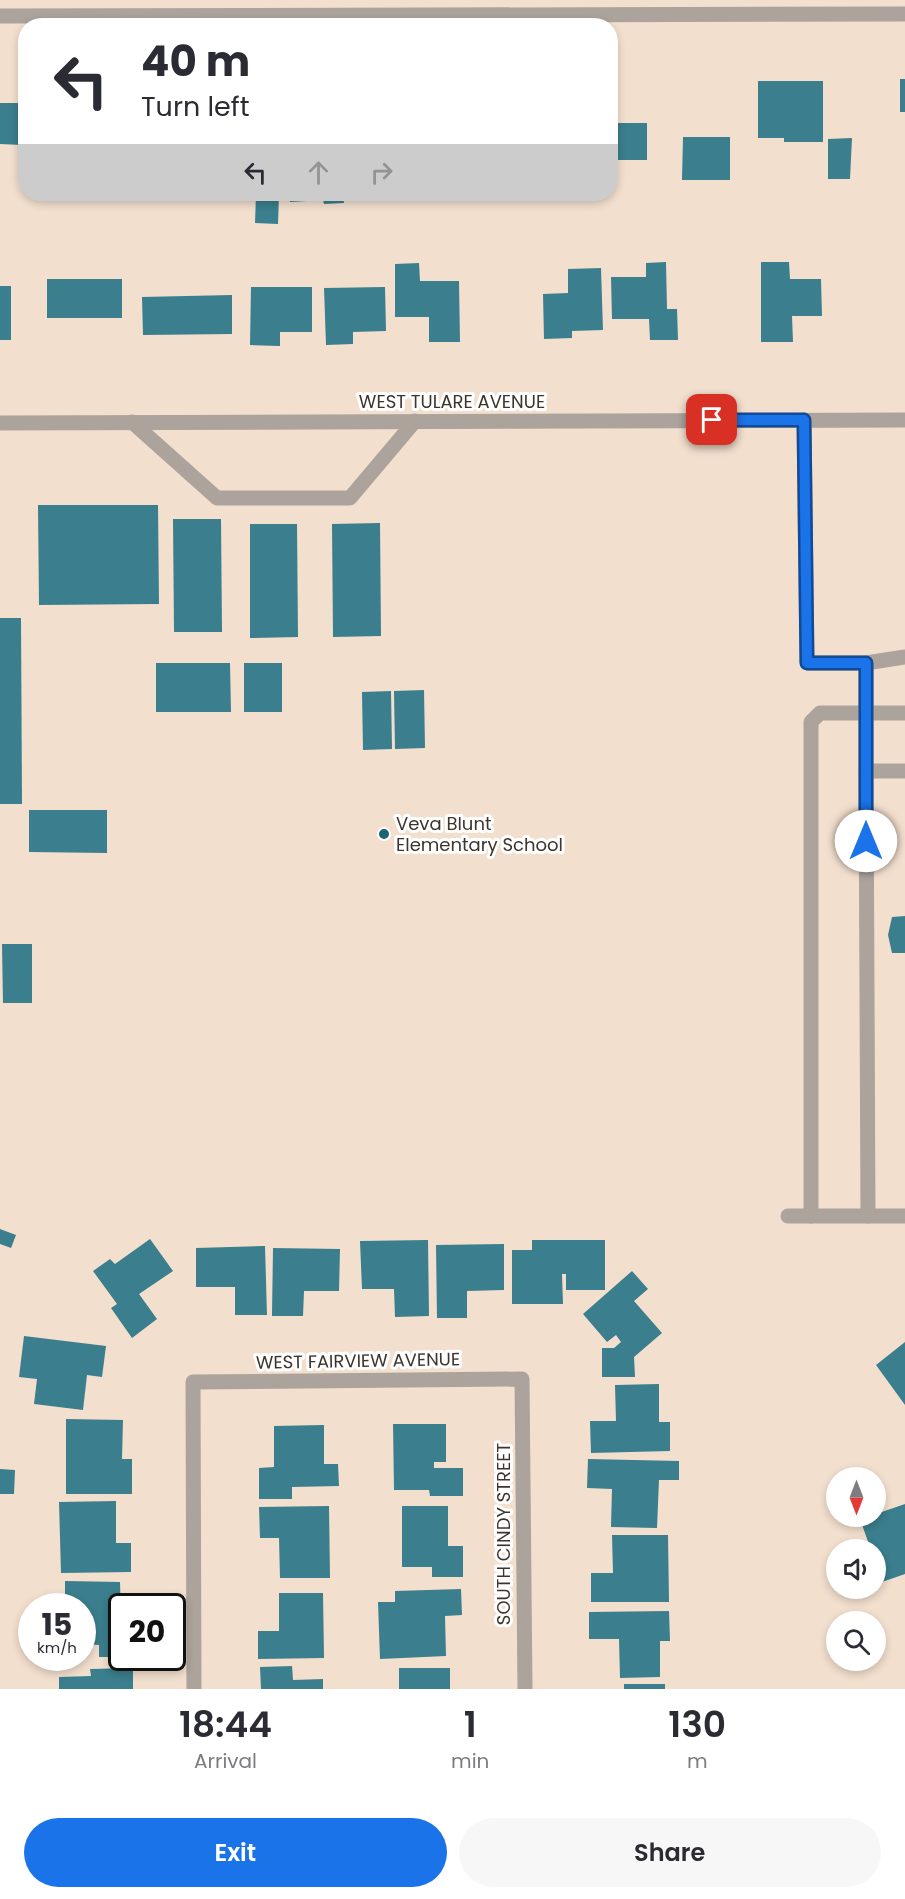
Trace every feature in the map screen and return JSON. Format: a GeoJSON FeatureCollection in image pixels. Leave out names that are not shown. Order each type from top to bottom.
{"type":"FeatureCollection","features":[{"type":"Feature","properties":{"kind":"street"},"geometry":{"type":"LineString","coordinates":[[0,16],[905,14]]}},
{"type":"Feature","properties":{"kind":"street"},"geometry":{"type":"LineString","coordinates":[[804,420],[807,663],[866,663],[905,657]]}},
{"type":"Feature","properties":{"kind":"street","name":"WEST TULARE AVENUE"},"geometry":{"type":"LineString","coordinates":[[0,423],[905,420]]}},
{"type":"Feature","properties":{"kind":"street"},"geometry":{"type":"LineString","coordinates":[[132,422],[217,498],[350,498],[415,421]]}},
{"type":"Feature","properties":{"kind":"street"},"geometry":{"type":"LineString","coordinates":[[866,663],[868,1216]]}},
{"type":"Feature","properties":{"kind":"street"},"geometry":{"type":"LineString","coordinates":[[811,1216],[811,722],[820,713],[905,713]]}},
{"type":"Feature","properties":{"kind":"street"},"geometry":{"type":"LineString","coordinates":[[866,771],[905,771]]}},
{"type":"Feature","properties":{"kind":"street"},"geometry":{"type":"LineString","coordinates":[[788,1216],[905,1216]]}},
{"type":"Feature","properties":{"kind":"street","name":"WEST FAIRVIEW AVENUE"},"geometry":{"type":"LineString","coordinates":[[194,1689],[193,1382],[522,1379]]}},
{"type":"Feature","properties":{"kind":"street","name":"SOUTH CINDY STREET"},"geometry":{"type":"LineString","coordinates":[[522,1379],[525,1689]]}},
{"type":"Feature","properties":{"kind":"building"},"geometry":{"type":"Polygon","coordinates":[[[900,79],[905,79],[905,112],[900,112],[900,79]]]}},
{"type":"Feature","properties":{"kind":"building"},"geometry":{"type":"Polygon","coordinates":[[[758,81],[823,81],[823,142],[784,142],[784,138],[758,138],[758,81]]]}},
{"type":"Feature","properties":{"kind":"building"},"geometry":{"type":"Polygon","coordinates":[[[0,103],[18,103],[18,145],[0,144],[0,103]]]}},
{"type":"Feature","properties":{"kind":"building"},"geometry":{"type":"Polygon","coordinates":[[[618,123],[647,123],[647,160],[618,160],[618,123]]]}},
{"type":"Feature","properties":{"kind":"building"},"geometry":{"type":"Polygon","coordinates":[[[683,137],[730,137],[730,180],[682,180],[683,137]]]}},
{"type":"Feature","properties":{"kind":"building"},"geometry":{"type":"Polygon","coordinates":[[[852,138],[850,179],[828,179],[828,139],[852,138]]]}},
{"type":"Feature","properties":{"kind":"building"},"geometry":{"type":"Polygon","coordinates":[[[256,201],[279,201],[278,224],[255,223],[256,201]]]}},
{"type":"Feature","properties":{"kind":"building"},"geometry":{"type":"Polygon","coordinates":[[[323,201],[344,201],[344,203],[324,204],[323,201]]]}},
{"type":"Feature","properties":{"kind":"building"},"geometry":{"type":"Polygon","coordinates":[[[666,262],[667,309],[677,309],[678,340],[650,340],[649,319],[612,319],[611,277],[646,277],[646,263],[666,262]]]}},
{"type":"Feature","properties":{"kind":"building"},"geometry":{"type":"Polygon","coordinates":[[[761,262],[789,262],[790,279],[821,279],[822,316],[792,316],[793,342],[761,342],[761,262]]]}},
{"type":"Feature","properties":{"kind":"building"},"geometry":{"type":"Polygon","coordinates":[[[419,263],[420,281],[459,281],[460,342],[429,342],[429,317],[395,317],[395,264],[419,263]]]}},
{"type":"Feature","properties":{"kind":"building"},"geometry":{"type":"Polygon","coordinates":[[[601,268],[603,330],[572,331],[572,338],[544,339],[543,294],[568,293],[568,269],[601,268]]]}},
{"type":"Feature","properties":{"kind":"building"},"geometry":{"type":"Polygon","coordinates":[[[47,279],[122,279],[122,318],[47,318],[47,279]]]}},
{"type":"Feature","properties":{"kind":"building"},"geometry":{"type":"Polygon","coordinates":[[[0,286],[11,286],[11,340],[0,340],[0,286]]]}},
{"type":"Feature","properties":{"kind":"building"},"geometry":{"type":"Polygon","coordinates":[[[251,287],[312,287],[312,332],[280,332],[280,346],[250,345],[251,287]]]}},
{"type":"Feature","properties":{"kind":"building"},"geometry":{"type":"Polygon","coordinates":[[[385,287],[386,331],[353,332],[353,344],[326,345],[324,288],[385,287]]]}},
{"type":"Feature","properties":{"kind":"building"},"geometry":{"type":"Polygon","coordinates":[[[232,295],[232,334],[143,335],[142,297],[232,295]]]}},
{"type":"Feature","properties":{"kind":"building"},"geometry":{"type":"Polygon","coordinates":[[[38,505],[158,505],[159,604],[39,605],[38,505]]]}},
{"type":"Feature","properties":{"kind":"building"},"geometry":{"type":"Polygon","coordinates":[[[173,519],[221,519],[222,632],[174,632],[173,519]]]}},
{"type":"Feature","properties":{"kind":"building"},"geometry":{"type":"Polygon","coordinates":[[[380,523],[381,636],[333,637],[332,524],[380,523]]]}},
{"type":"Feature","properties":{"kind":"building"},"geometry":{"type":"Polygon","coordinates":[[[250,524],[297,524],[298,637],[250,638],[250,524]]]}},
{"type":"Feature","properties":{"kind":"building"},"geometry":{"type":"Polygon","coordinates":[[[0,618],[21,618],[22,804],[0,804],[0,618]]]}},
{"type":"Feature","properties":{"kind":"building"},"geometry":{"type":"Polygon","coordinates":[[[156,663],[230,663],[231,712],[156,712],[156,663]]]}},
{"type":"Feature","properties":{"kind":"building"},"geometry":{"type":"Polygon","coordinates":[[[244,663],[282,663],[282,712],[244,712],[244,663]]]}},
{"type":"Feature","properties":{"kind":"building"},"geometry":{"type":"Polygon","coordinates":[[[424,690],[425,748],[395,749],[394,691],[424,690]]]}},
{"type":"Feature","properties":{"kind":"building"},"geometry":{"type":"Polygon","coordinates":[[[391,691],[392,749],[363,750],[362,692],[391,691]]]}},
{"type":"Feature","properties":{"kind":"building"},"geometry":{"type":"Polygon","coordinates":[[[29,810],[107,810],[107,853],[29,852],[29,810]]]}},
{"type":"Feature","properties":{"kind":"building"},"geometry":{"type":"Polygon","coordinates":[[[905,916],[905,953],[892,953],[888,935],[892,917],[905,916]]]}},
{"type":"Feature","properties":{"kind":"building"},"geometry":{"type":"Polygon","coordinates":[[[2,944],[32,944],[32,1003],[3,1003],[2,944]]]}},
{"type":"Feature","properties":{"kind":"building"},"geometry":{"type":"Polygon","coordinates":[[[0,1229],[16,1235],[11,1248],[0,1244],[0,1229]]]}},
{"type":"Feature","properties":{"kind":"building"},"geometry":{"type":"Polygon","coordinates":[[[150,1239],[173,1271],[139,1294],[157,1319],[132,1338],[111,1308],[117,1304],[93,1271],[110,1259],[115,1264],[150,1239]]]}},
{"type":"Feature","properties":{"kind":"building"},"geometry":{"type":"Polygon","coordinates":[[[428,1240],[429,1316],[395,1317],[394,1289],[362,1289],[360,1241],[428,1240]]]}},
{"type":"Feature","properties":{"kind":"building"},"geometry":{"type":"Polygon","coordinates":[[[532,1240],[605,1240],[605,1290],[566,1290],[566,1274],[562,1274],[563,1304],[512,1304],[512,1250],[532,1250],[532,1240]]]}},
{"type":"Feature","properties":{"kind":"building"},"geometry":{"type":"Polygon","coordinates":[[[504,1244],[504,1290],[467,1291],[467,1318],[437,1318],[436,1245],[504,1244]]]}},
{"type":"Feature","properties":{"kind":"building"},"geometry":{"type":"Polygon","coordinates":[[[265,1246],[267,1315],[235,1315],[235,1287],[196,1287],[196,1248],[265,1246]]]}},
{"type":"Feature","properties":{"kind":"building"},"geometry":{"type":"Polygon","coordinates":[[[273,1248],[340,1249],[339,1291],[304,1291],[303,1316],[272,1316],[273,1248]]]}},
{"type":"Feature","properties":{"kind":"building"},"geometry":{"type":"Polygon","coordinates":[[[632,1271],[648,1289],[634,1301],[662,1333],[634,1357],[635,1377],[602,1377],[602,1348],[614,1348],[621,1342],[616,1335],[607,1342],[583,1314],[632,1271]]]}},
{"type":"Feature","properties":{"kind":"building"},"geometry":{"type":"Polygon","coordinates":[[[24,1336],[106,1346],[102,1377],[87,1375],[83,1410],[34,1404],[37,1379],[19,1377],[24,1336]]]}},
{"type":"Feature","properties":{"kind":"building"},"geometry":{"type":"Polygon","coordinates":[[[905,1342],[905,1405],[876,1365],[905,1342]]]}},
{"type":"Feature","properties":{"kind":"building"},"geometry":{"type":"Polygon","coordinates":[[[659,1384],[659,1422],[670,1422],[670,1451],[591,1453],[590,1421],[616,1421],[615,1385],[659,1384]]]}},
{"type":"Feature","properties":{"kind":"building"},"geometry":{"type":"Polygon","coordinates":[[[66,1419],[123,1420],[122,1459],[132,1459],[132,1494],[66,1494],[66,1419]]]}},
{"type":"Feature","properties":{"kind":"building"},"geometry":{"type":"Polygon","coordinates":[[[393,1424],[446,1424],[446,1462],[434,1462],[434,1468],[463,1468],[463,1496],[430,1496],[429,1490],[394,1490],[393,1424]]]}},
{"type":"Feature","properties":{"kind":"building"},"geometry":{"type":"Polygon","coordinates":[[[324,1425],[324,1464],[338,1464],[339,1486],[292,1487],[292,1499],[259,1499],[259,1468],[274,1467],[274,1426],[324,1425]]]}},
{"type":"Feature","properties":{"kind":"building"},"geometry":{"type":"Polygon","coordinates":[[[588,1459],[679,1461],[679,1480],[659,1480],[657,1528],[611,1527],[612,1489],[587,1488],[588,1459]]]}},
{"type":"Feature","properties":{"kind":"building"},"geometry":{"type":"Polygon","coordinates":[[[0,1469],[15,1470],[14,1494],[0,1494],[0,1469]]]}},
{"type":"Feature","properties":{"kind":"building"},"geometry":{"type":"Polygon","coordinates":[[[116,1501],[116,1543],[131,1543],[131,1572],[61,1573],[59,1502],[116,1501]]]}},
{"type":"Feature","properties":{"kind":"building"},"geometry":{"type":"Polygon","coordinates":[[[905,1504],[905,1574],[886,1581],[886,1539],[867,1539],[863,1527],[886,1527],[886,1511],[905,1504]]]}},
{"type":"Feature","properties":{"kind":"building"},"geometry":{"type":"Polygon","coordinates":[[[329,1506],[330,1578],[280,1578],[279,1538],[260,1538],[259,1507],[329,1506]]]}},
{"type":"Feature","properties":{"kind":"building"},"geometry":{"type":"Polygon","coordinates":[[[402,1506],[448,1506],[448,1546],[463,1546],[463,1577],[432,1577],[432,1567],[402,1567],[402,1506]]]}},
{"type":"Feature","properties":{"kind":"building"},"geometry":{"type":"Polygon","coordinates":[[[612,1535],[668,1535],[669,1602],[591,1602],[591,1573],[613,1573],[612,1535]]]}},
{"type":"Feature","properties":{"kind":"building"},"geometry":{"type":"Polygon","coordinates":[[[65,1581],[120,1582],[120,1593],[108,1593],[108,1657],[99,1657],[99,1645],[96,1645],[96,1593],[65,1593],[65,1581]]]}},
{"type":"Feature","properties":{"kind":"building"},"geometry":{"type":"Polygon","coordinates":[[[461,1589],[462,1615],[445,1616],[446,1656],[380,1659],[378,1602],[395,1602],[395,1591],[461,1589]]]}},
{"type":"Feature","properties":{"kind":"building"},"geometry":{"type":"Polygon","coordinates":[[[279,1593],[323,1593],[324,1658],[258,1659],[258,1631],[279,1631],[279,1593]]]}},
{"type":"Feature","properties":{"kind":"building"},"geometry":{"type":"Polygon","coordinates":[[[669,1611],[670,1641],[660,1641],[660,1677],[620,1678],[619,1639],[589,1639],[589,1612],[669,1611]]]}},
{"type":"Feature","properties":{"kind":"building"},"geometry":{"type":"Polygon","coordinates":[[[292,1666],[293,1680],[323,1679],[323,1689],[261,1689],[260,1667],[292,1666]]]}},
{"type":"Feature","properties":{"kind":"building"},"geometry":{"type":"Polygon","coordinates":[[[399,1668],[450,1668],[450,1689],[399,1689],[399,1668]]]}},
{"type":"Feature","properties":{"kind":"building"},"geometry":{"type":"Polygon","coordinates":[[[96,1669],[133,1671],[133,1689],[59,1689],[59,1677],[91,1676],[90,1671],[96,1671],[96,1669]]]}},
{"type":"Feature","properties":{"kind":"building"},"geometry":{"type":"Polygon","coordinates":[[[624,1684],[665,1684],[665,1689],[624,1689],[624,1684]]]}},
{"type":"Feature","properties":{"kind":"place","name":"Veva Blunt Elementary School"},"geometry":{"type":"Point","coordinates":[384,834]}},
{"type":"Feature","properties":{"kind":"route"},"geometry":{"type":"LineString","coordinates":[[712,420],[804,420],[807,663],[866,663],[866,841]]}}]}
